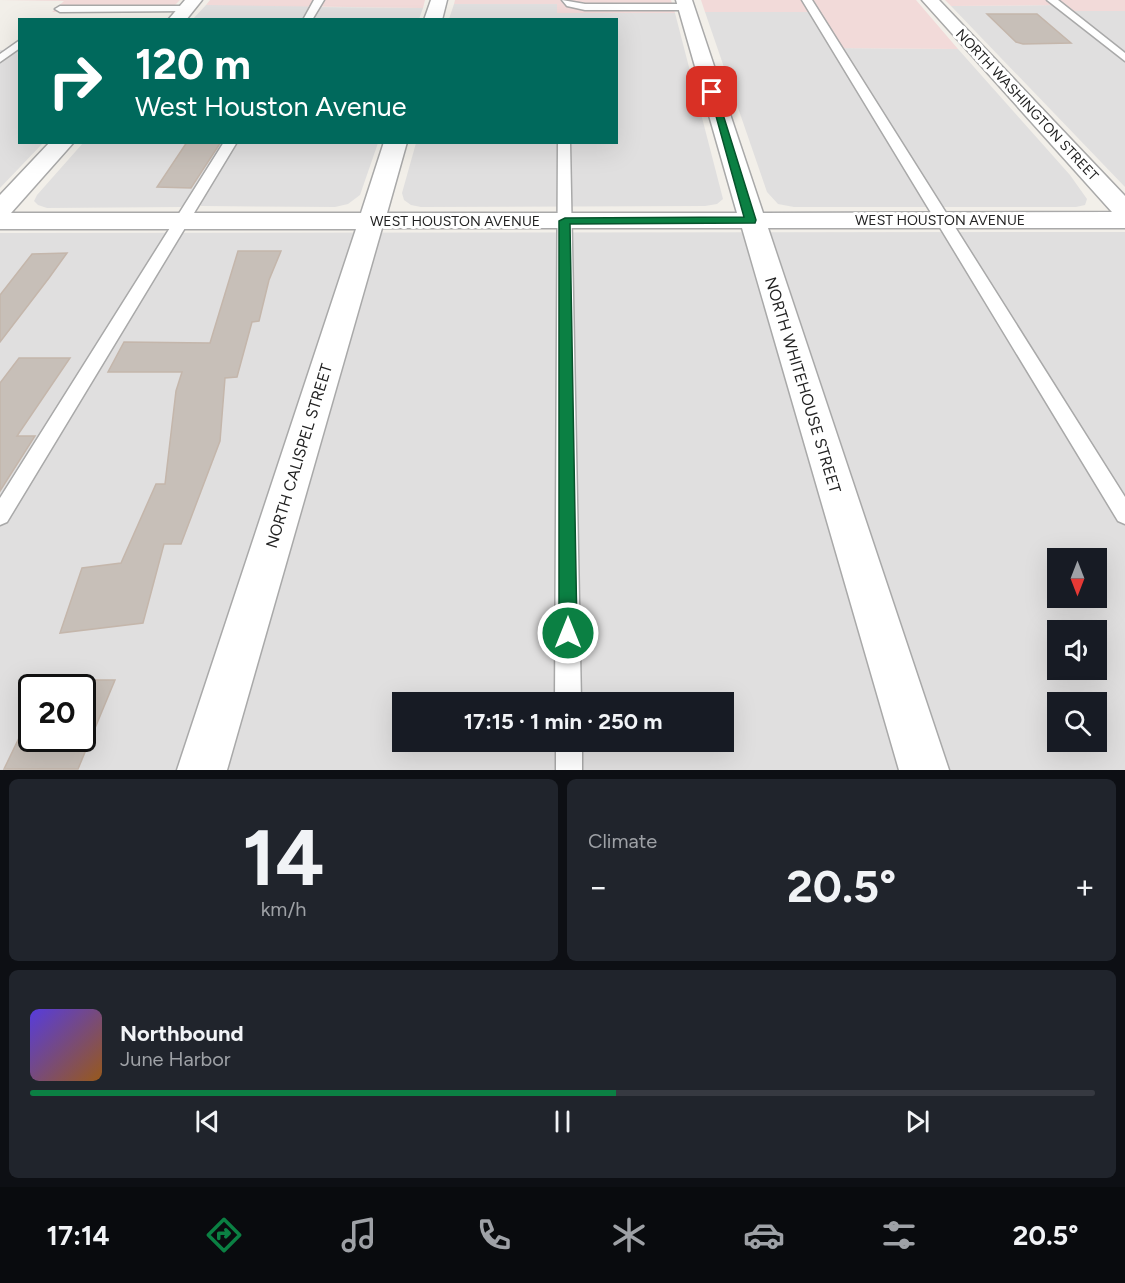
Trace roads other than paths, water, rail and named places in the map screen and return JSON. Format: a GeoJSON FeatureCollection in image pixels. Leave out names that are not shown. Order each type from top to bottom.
{"type":"FeatureCollection","features":[{"type":"Feature","properties":{"kind":"street"},"geometry":{"type":"LineString","coordinates":[[434,18],[439,0]]}},
{"type":"Feature","properties":{"kind":"street","name":"NORTH WASHINGTON STREET"},"geometry":{"type":"LineString","coordinates":[[930,0],[1125,211]]}},
{"type":"Feature","properties":{"kind":"street","name":"NORTH WHITEHOUSE STREET"},"geometry":{"type":"LineString","coordinates":[[685,3],[924,770]]}},
{"type":"Feature","properties":{"kind":"street"},"geometry":{"type":"LineString","coordinates":[[0,210],[61,144]]}},
{"type":"Feature","properties":{"kind":"street","name":"NORTH CALISPEL STREET"},"geometry":{"type":"LineString","coordinates":[[202,770],[395,144]]}},
{"type":"Feature","properties":{"kind":"street","name":"WEST HOUSTON AVENUE"},"geometry":{"type":"LineString","coordinates":[[0,221],[1125,220]]}},
{"type":"Feature","properties":{"kind":"lane"},"geometry":{"type":"LineString","coordinates":[[71,0],[57,12],[185,9]]}},
{"type":"Feature","properties":{"kind":"lane"},"geometry":{"type":"LineString","coordinates":[[141,9],[150,0]]}},
{"type":"Feature","properties":{"kind":"lane"},"geometry":{"type":"LineString","coordinates":[[308,18],[319,0]]}},
{"type":"Feature","properties":{"kind":"lane"},"geometry":{"type":"LineString","coordinates":[[567,0],[570,4],[585,7],[685,3]]}},
{"type":"Feature","properties":{"kind":"lane"},"geometry":{"type":"LineString","coordinates":[[807,0],[1125,515]]}},
{"type":"Feature","properties":{"kind":"lane"},"geometry":{"type":"LineString","coordinates":[[1052,0],[1125,58]]}},
{"type":"Feature","properties":{"kind":"lane"},"geometry":{"type":"LineString","coordinates":[[0,58],[18,44]]}},
{"type":"Feature","properties":{"kind":"lane"},"geometry":{"type":"LineString","coordinates":[[0,516],[230,144]]}},
{"type":"Feature","properties":{"kind":"lane"},"geometry":{"type":"LineString","coordinates":[[564,144],[568,692]]}},
{"type":"Feature","properties":{"kind":"lane"},"geometry":{"type":"LineString","coordinates":[[569,752],[569,770]]}}]}
